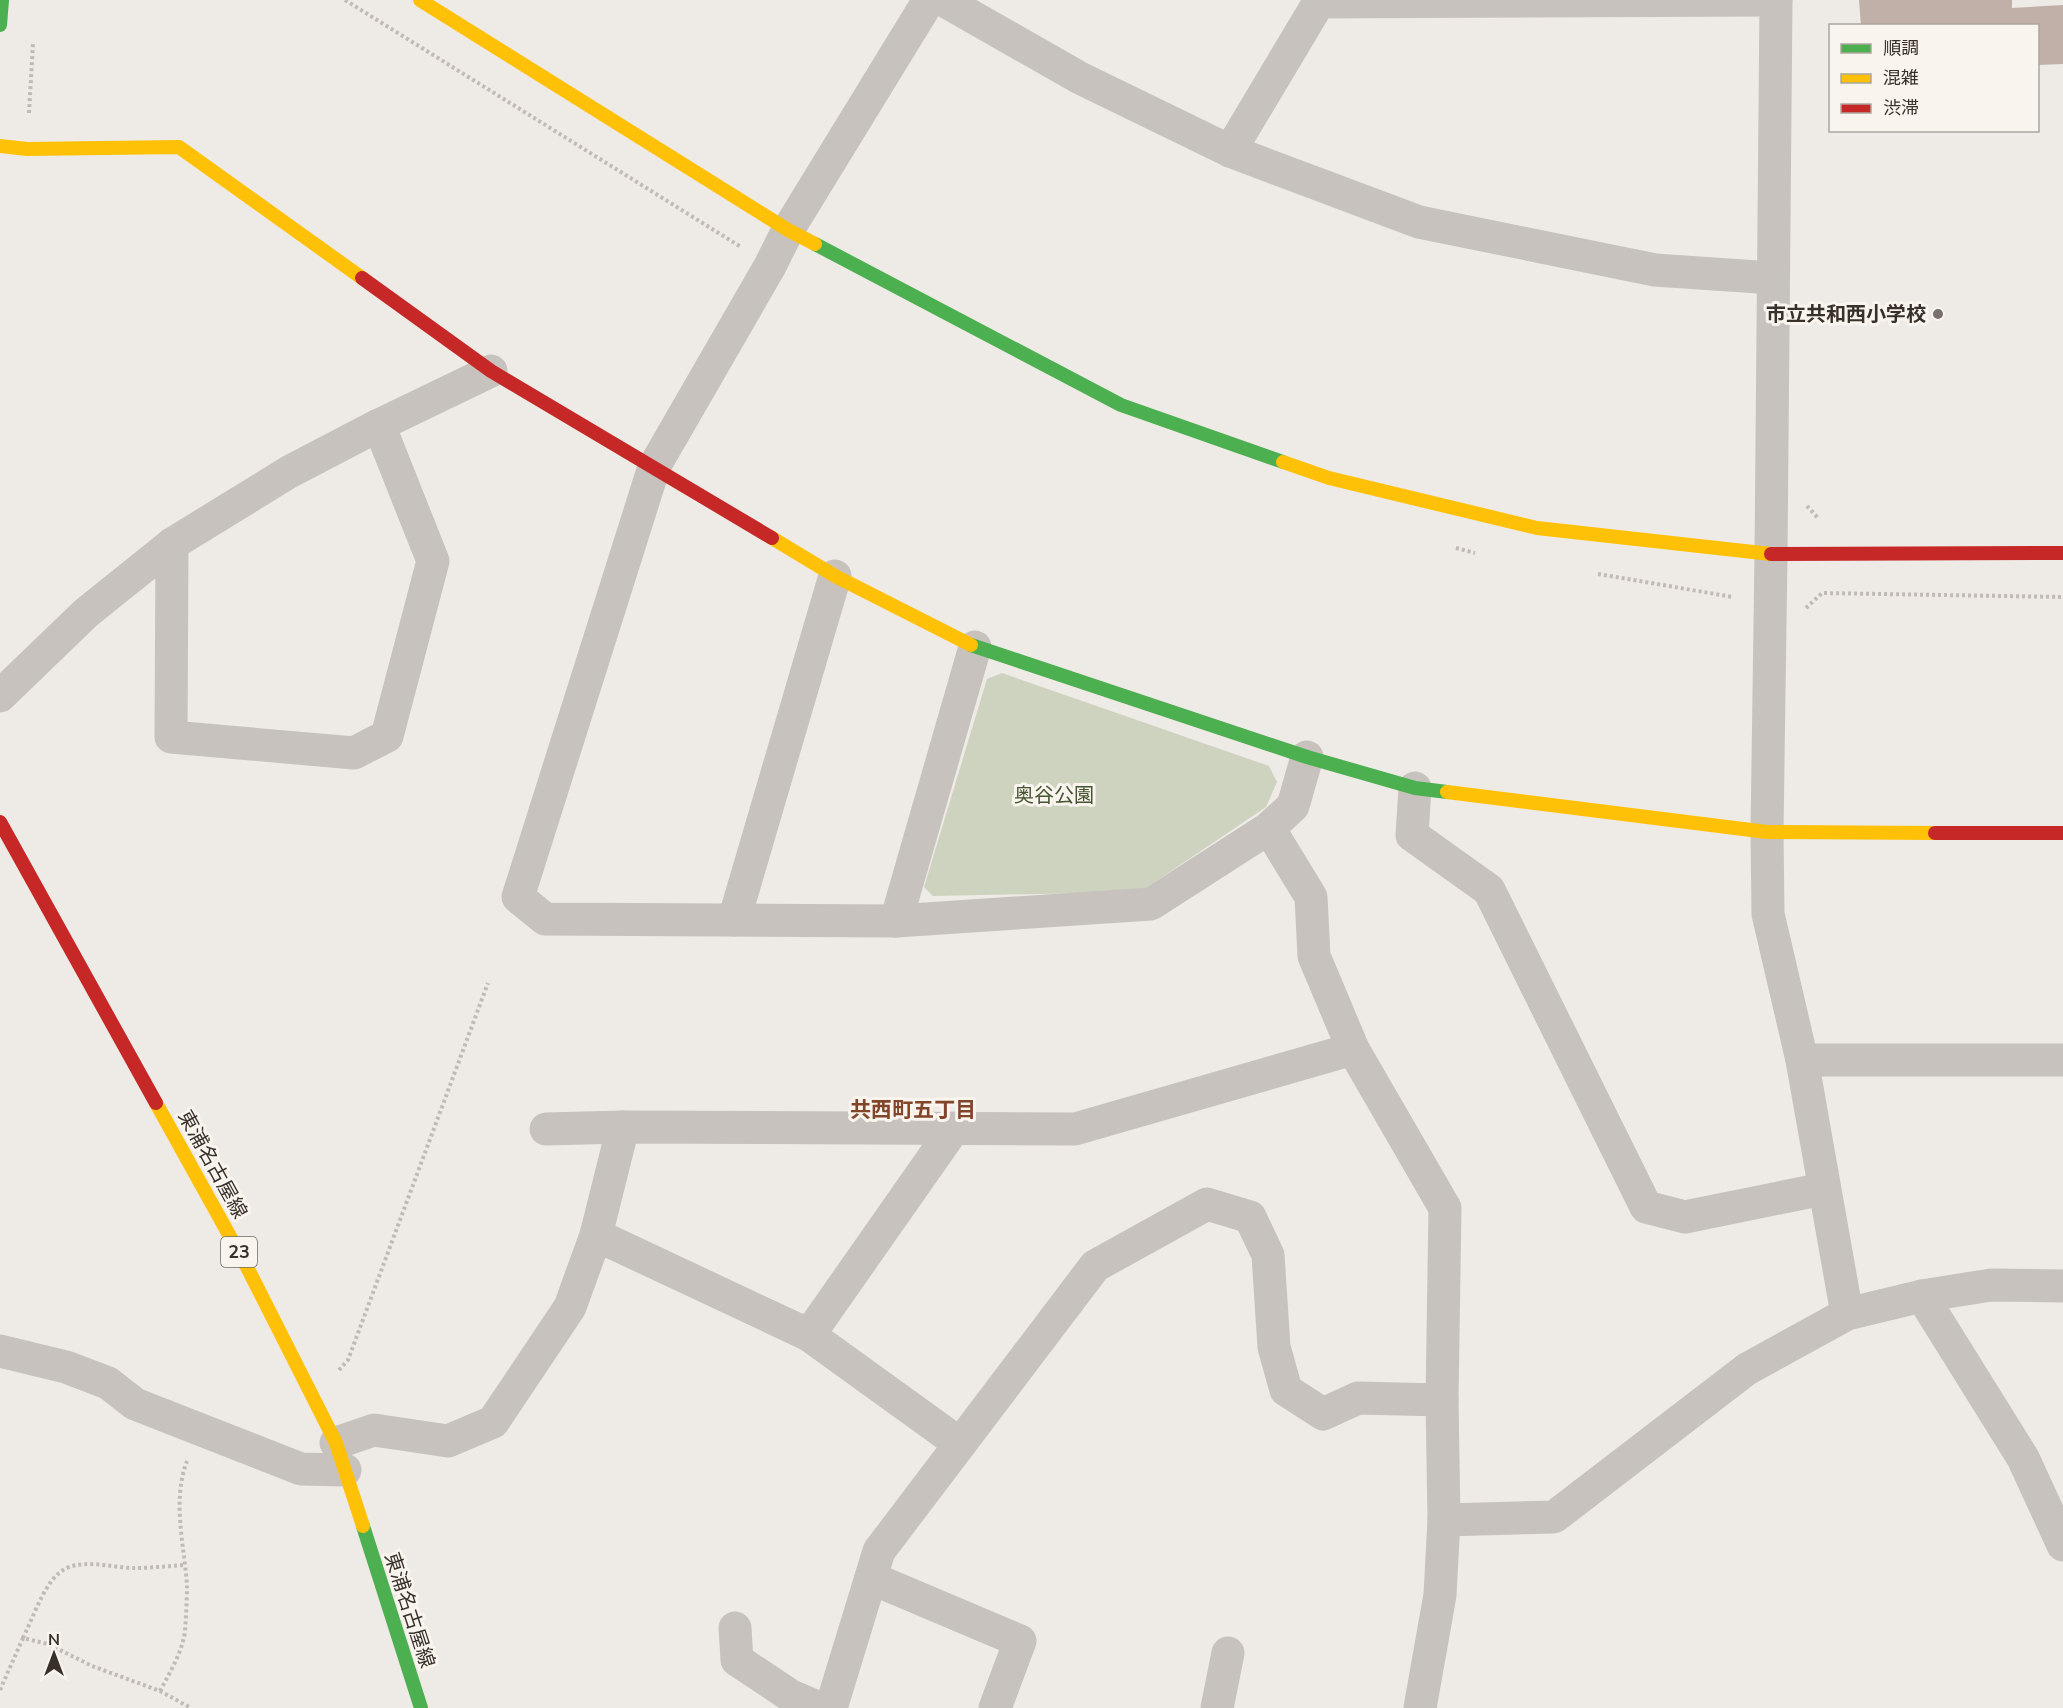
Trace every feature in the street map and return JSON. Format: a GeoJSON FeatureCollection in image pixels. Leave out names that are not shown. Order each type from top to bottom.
{"type":"FeatureCollection","features":[{"type":"Feature","properties":{"kind":"street"},"geometry":{"type":"LineString","coordinates":[[0,26],[2,0]]}},
{"type":"Feature","properties":{"kind":"street"},"geometry":{"type":"LineString","coordinates":[[420,0],[788,230],[1121,405],[1329,478],[1537,528],[1772,554],[2063,553]]}},
{"type":"Feature","properties":{"kind":"street"},"geometry":{"type":"LineString","coordinates":[[929,0],[788,230],[770,266],[654,467],[518,897],[545,919],[896,921],[1151,904],[1269,828],[1293,806],[1307,757]]}},
{"type":"Feature","properties":{"kind":"street"},"geometry":{"type":"LineString","coordinates":[[943,0],[1080,78],[1230,151],[1419,222],[1655,270],[1773,278]]}},
{"type":"Feature","properties":{"kind":"street"},"geometry":{"type":"LineString","coordinates":[[1230,151],[1319,2],[1776,0],[1768,914],[1802,1060],[1846,1314]]}},
{"type":"Feature","properties":{"kind":"street"},"geometry":{"type":"LineString","coordinates":[[0,146],[27,149],[179,147],[492,371],[835,576],[975,647],[1307,757],[1415,788],[1767,832],[2063,833]]}},
{"type":"Feature","properties":{"kind":"street"},"geometry":{"type":"LineString","coordinates":[[0,696],[86,613],[172,544],[288,472],[492,371]]}},
{"type":"Feature","properties":{"kind":"street"},"geometry":{"type":"LineString","coordinates":[[172,544],[171,738],[354,753],[387,736],[433,561],[379,425]]}},
{"type":"Feature","properties":{"kind":"street"},"geometry":{"type":"LineString","coordinates":[[734,920],[835,576]]}},
{"type":"Feature","properties":{"kind":"street"},"geometry":{"type":"LineString","coordinates":[[896,921],[975,647]]}},
{"type":"Feature","properties":{"kind":"street"},"geometry":{"type":"LineString","coordinates":[[1415,788],[1412,835],[1489,890],[1646,1207],[1685,1217],[1823,1189]]}},
{"type":"Feature","properties":{"kind":"street","name":"東浦名古屋線"},"geometry":{"type":"LineString","coordinates":[[0,822],[248,1269],[309,1389],[340,1456],[422,1708]]}},
{"type":"Feature","properties":{"kind":"street"},"geometry":{"type":"LineString","coordinates":[[1269,828],[1311,897],[1314,956],[1353,1049],[1445,1208],[1442,1400],[1444,1520],[1440,1595],[1420,1708]]}},
{"type":"Feature","properties":{"kind":"street"},"geometry":{"type":"LineString","coordinates":[[546,1129],[623,1127],[1075,1129],[1353,1049]]}},
{"type":"Feature","properties":{"kind":"street"},"geometry":{"type":"LineString","coordinates":[[1802,1060],[2063,1060]]}},
{"type":"Feature","properties":{"kind":"street"},"geometry":{"type":"LineString","coordinates":[[0,1351],[66,1367],[108,1383],[135,1404],[301,1469],[340,1456],[374,1430],[448,1441],[492,1422],[570,1307],[596,1235],[623,1127]]}},
{"type":"Feature","properties":{"kind":"street"},"geometry":{"type":"LineString","coordinates":[[808,1335],[954,1128]]}},
{"type":"Feature","properties":{"kind":"street"},"geometry":{"type":"LineString","coordinates":[[831,1708],[879,1551],[1095,1266],[1207,1204],[1250,1217],[1268,1255],[1274,1347],[1286,1390],[1323,1414],[1358,1398],[1442,1400]]}},
{"type":"Feature","properties":{"kind":"street"},"geometry":{"type":"LineString","coordinates":[[596,1235],[808,1335],[960,1444]]}},
{"type":"Feature","properties":{"kind":"street"},"geometry":{"type":"LineString","coordinates":[[1444,1520],[1554,1516],[1747,1369],[1846,1314],[1922,1296],[1991,1285],[2063,1286]]}},
{"type":"Feature","properties":{"kind":"street"},"geometry":{"type":"LineString","coordinates":[[1922,1296],[2023,1458],[2063,1545]]}},
{"type":"Feature","properties":{"kind":"street"},"geometry":{"type":"LineString","coordinates":[[871,1578],[1020,1641],[995,1708]]}},
{"type":"Feature","properties":{"kind":"street"},"geometry":{"type":"LineString","coordinates":[[735,1628],[737,1660],[790,1696],[819,1708]]}},
{"type":"Feature","properties":{"kind":"street"},"geometry":{"type":"LineString","coordinates":[[1217,1708],[1228,1653]]}},
{"type":"Feature","properties":{"kind":"path"},"geometry":{"type":"LineString","coordinates":[[27,149],[33,34]]}},
{"type":"Feature","properties":{"kind":"path"},"geometry":{"type":"LineString","coordinates":[[1801,500],[1822,522]]}},
{"type":"Feature","properties":{"kind":"path"},"geometry":{"type":"LineString","coordinates":[[1804,609],[1822,593],[2063,597]]}},
{"type":"Feature","properties":{"kind":"path"},"geometry":{"type":"LineString","coordinates":[[309,1389],[334,1375],[348,1360],[488,983]]}},
{"type":"Feature","properties":{"kind":"path"},"geometry":{"type":"LineString","coordinates":[[160,1691],[177,1661],[185,1633],[187,1587],[179,1503],[183,1470],[199,1429]]}},
{"type":"Feature","properties":{"kind":"path"},"geometry":{"type":"LineString","coordinates":[[0,1690],[51,1582],[59,1572],[70,1567],[93,1565],[133,1568],[185,1565]]}},
{"type":"Feature","properties":{"kind":"path"},"geometry":{"type":"LineString","coordinates":[[23,1638],[48,1644],[92,1666],[160,1691],[192,1708]]}},
{"type":"Feature","properties":{"kind":"green space","name":"奥谷公園"},"geometry":{"type":"Polygon","coordinates":[[[1002,673],[1269,766],[1277,782],[1266,807],[1140,892],[933,896],[924,887],[987,679],[1002,673]]]}},
{"type":"Feature","properties":{"kind":"building"},"geometry":{"type":"Polygon","coordinates":[[[1859,0],[2012,0],[2012,8],[2063,5],[2063,64],[2039,65],[2039,24],[1861,24],[1859,0]]]}},
{"type":"Feature","properties":{"kind":"traffic: fast"},"geometry":{"type":"LineString","coordinates":[[0,25],[2,0]]}},
{"type":"Feature","properties":{"kind":"traffic: fast"},"geometry":{"type":"LineString","coordinates":[[815,244],[1121,405],[1283,462]]}},
{"type":"Feature","properties":{"kind":"traffic: fast"},"geometry":{"type":"LineString","coordinates":[[971,645],[1307,757],[1415,788],[1447,792]]}},
{"type":"Feature","properties":{"kind":"traffic: fast"},"geometry":{"type":"LineString","coordinates":[[363,1526],[421,1708]]}},
{"type":"Feature","properties":{"kind":"traffic: slow"},"geometry":{"type":"LineString","coordinates":[[420,0],[788,230],[815,244]]}},
{"type":"Feature","properties":{"kind":"traffic: slow"},"geometry":{"type":"LineString","coordinates":[[0,146],[27,149],[179,147],[362,278]]}},
{"type":"Feature","properties":{"kind":"traffic: slow"},"geometry":{"type":"LineString","coordinates":[[1283,462],[1329,478],[1537,528],[1771,554]]}},
{"type":"Feature","properties":{"kind":"traffic: slow"},"geometry":{"type":"LineString","coordinates":[[772,538],[835,576],[971,645]]}},
{"type":"Feature","properties":{"kind":"traffic: slow"},"geometry":{"type":"LineString","coordinates":[[1447,792],[1767,832],[1935,833]]}},
{"type":"Feature","properties":{"kind":"traffic: slow"},"geometry":{"type":"LineString","coordinates":[[156,1103],[248,1269],[336,1443],[363,1526]]}},
{"type":"Feature","properties":{"kind":"traffic: jam"},"geometry":{"type":"LineString","coordinates":[[362,278],[491,371],[772,538]]}},
{"type":"Feature","properties":{"kind":"traffic: jam"},"geometry":{"type":"LineString","coordinates":[[1771,554],[2063,553]]}},
{"type":"Feature","properties":{"kind":"traffic: jam"},"geometry":{"type":"LineString","coordinates":[[0,822],[156,1103]]}},
{"type":"Feature","properties":{"kind":"traffic: jam"},"geometry":{"type":"LineString","coordinates":[[1935,833],[2063,833]]}},
{"type":"Feature","properties":{"kind":"place","name":"市立共和西小学校"},"geometry":{"type":"Point","coordinates":[1938,314]}},
{"type":"Feature","properties":{"kind":"district","name":"共西町五丁目"},"geometry":{"type":"Point","coordinates":[913,1110]}}]}
